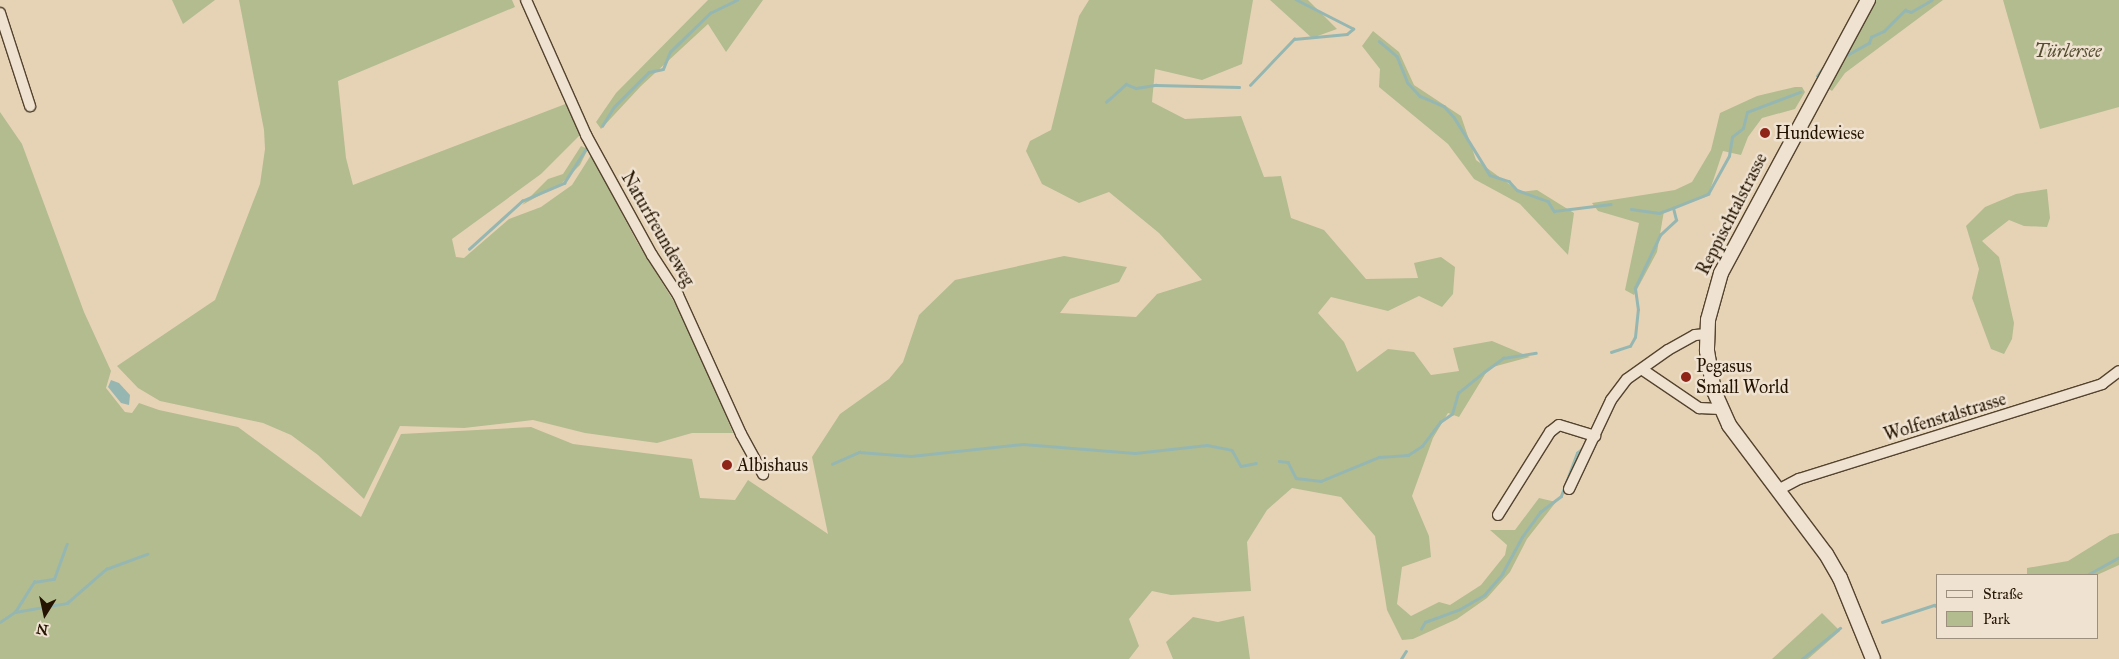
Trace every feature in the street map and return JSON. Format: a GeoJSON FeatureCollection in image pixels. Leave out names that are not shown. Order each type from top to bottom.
{"type":"FeatureCollection","features":[{"type":"Feature","properties":{"kind":"main road","name":"Reppischtalstrasse"},"geometry":{"type":"LineString","coordinates":[[1868,0],[1731,251],[1713,296],[1707,334],[1710,371],[1720,409],[1743,447],[1810,530],[1840,578],[1874,659]]}},
{"type":"Feature","properties":{"kind":"street","name":"Naturfreundeweg"},"geometry":{"type":"LineString","coordinates":[[526,0],[586,135],[652,255],[678,295],[741,434],[764,474]]}},
{"type":"Feature","properties":{"kind":"street"},"geometry":{"type":"LineString","coordinates":[[0,13],[30,106]]}},
{"type":"Feature","properties":{"kind":"street"},"geometry":{"type":"LineString","coordinates":[[1569,489],[1611,400],[1627,380],[1668,350],[1695,335],[1707,334]]}},
{"type":"Feature","properties":{"kind":"street"},"geometry":{"type":"LineString","coordinates":[[1643,370],[1699,408],[1720,409]]}},
{"type":"Feature","properties":{"kind":"street","name":"Wolfenstalstrasse"},"geometry":{"type":"LineString","coordinates":[[1778,490],[1799,479],[2102,384],[2119,371]]}},
{"type":"Feature","properties":{"kind":"street"},"geometry":{"type":"LineString","coordinates":[[1498,515],[1550,432],[1559,425],[1595,436]]}},
{"type":"Feature","properties":{"kind":"green space"},"geometry":{"type":"Polygon","coordinates":[[[172,0],[215,0],[183,24],[172,0]]]}},
{"type":"Feature","properties":{"kind":"green space"},"geometry":{"type":"Polygon","coordinates":[[[239,0],[512,0],[515,7],[338,81],[346,158],[353,185],[568,103],[581,134],[541,174],[452,239],[456,257],[464,258],[509,219],[541,207],[572,185],[591,155],[637,242],[689,326],[733,433],[692,433],[657,443],[585,433],[533,420],[464,428],[400,426],[364,499],[318,455],[291,435],[263,423],[160,401],[138,388],[117,366],[215,300],[260,184],[265,149],[264,130],[239,0]]]}},
{"type":"Feature","properties":{"kind":"green space"},"geometry":{"type":"Polygon","coordinates":[[[708,0],[763,0],[726,52],[708,24],[641,86],[601,129],[596,122],[616,93],[708,0]]]}},
{"type":"Feature","properties":{"kind":"green space"},"geometry":{"type":"Polygon","coordinates":[[[1089,0],[1253,0],[1242,64],[1202,80],[1155,69],[1152,102],[1185,119],[1241,116],[1264,177],[1281,176],[1291,218],[1324,230],[1366,279],[1418,278],[1414,263],[1441,257],[1455,267],[1453,294],[1442,307],[1419,296],[1388,311],[1331,297],[1318,313],[1344,342],[1357,372],[1388,349],[1414,352],[1431,375],[1459,371],[1453,348],[1492,341],[1530,357],[1489,368],[1459,417],[1448,413],[1433,438],[1412,496],[1429,536],[1431,557],[1402,567],[1397,604],[1411,616],[1439,602],[1450,605],[1481,585],[1505,555],[1507,545],[1490,530],[1515,530],[1539,498],[1556,502],[1527,539],[1510,572],[1487,598],[1457,619],[1413,639],[1402,640],[1387,610],[1375,536],[1341,497],[1292,488],[1267,510],[1247,542],[1251,591],[1171,595],[1152,591],[1129,619],[1139,646],[1129,659],[0,659],[0,112],[22,144],[84,312],[111,371],[106,388],[125,412],[132,413],[139,403],[159,410],[238,427],[361,517],[401,434],[531,427],[573,444],[692,459],[700,498],[735,500],[748,480],[828,534],[812,457],[840,414],[889,379],[903,362],[919,315],[955,280],[1064,256],[1127,267],[1119,282],[1070,299],[1060,313],[1136,317],[1157,294],[1202,280],[1159,233],[1109,192],[1079,203],[1042,184],[1026,151],[1030,141],[1051,130],[1079,16],[1089,0]]]}},
{"type":"Feature","properties":{"kind":"green space"},"geometry":{"type":"Polygon","coordinates":[[[1270,0],[1308,0],[1337,29],[1312,38],[1270,0]]]}},
{"type":"Feature","properties":{"kind":"green space"},"geometry":{"type":"Polygon","coordinates":[[[1874,0],[1943,0],[1845,73],[1832,91],[1826,87],[1874,0]]]}},
{"type":"Feature","properties":{"kind":"green space","name":"Türlersee"},"geometry":{"type":"Polygon","coordinates":[[[2003,0],[2119,0],[2119,107],[2040,129],[2003,0]]]}},
{"type":"Feature","properties":{"kind":"green space"},"geometry":{"type":"Polygon","coordinates":[[[1373,31],[1399,52],[1414,85],[1461,116],[1476,160],[1520,192],[1537,190],[1574,213],[1568,255],[1520,204],[1474,179],[1448,144],[1379,87],[1380,69],[1362,46],[1373,31]]]}},
{"type":"Feature","properties":{"kind":"green space"},"geometry":{"type":"Polygon","coordinates":[[[1802,87],[1805,92],[1795,109],[1762,118],[1748,137],[1741,155],[1723,151],[1708,196],[1664,211],[1657,252],[1634,295],[1625,290],[1639,223],[1598,211],[1592,203],[1675,190],[1692,182],[1711,150],[1720,113],[1757,96],[1802,87]]]}},
{"type":"Feature","properties":{"kind":"green space"},"geometry":{"type":"Polygon","coordinates":[[[581,146],[588,149],[580,165],[562,183],[522,205],[548,179],[563,174],[581,146]]]}},
{"type":"Feature","properties":{"kind":"green space"},"geometry":{"type":"Polygon","coordinates":[[[2047,189],[2050,218],[2047,227],[2024,226],[2009,220],[1982,241],[1999,257],[2014,323],[2012,339],[2004,354],[1991,349],[1972,298],[1979,269],[1966,226],[1985,207],[2016,194],[2047,189]]]}},
{"type":"Feature","properties":{"kind":"green space"},"geometry":{"type":"Polygon","coordinates":[[[2119,533],[2119,565],[2099,574],[2027,574],[2027,568],[2068,561],[2110,535],[2119,533]]]}},
{"type":"Feature","properties":{"kind":"green space"},"geometry":{"type":"Polygon","coordinates":[[[1822,613],[1840,631],[1808,659],[1772,659],[1822,613]]]}},
{"type":"Feature","properties":{"kind":"green space"},"geometry":{"type":"Polygon","coordinates":[[[1244,616],[1250,659],[1173,659],[1166,642],[1193,617],[1218,622],[1244,616]]]}},
{"type":"Feature","properties":{"kind":"water"},"geometry":{"type":"Polygon","coordinates":[[[111,380],[119,383],[130,395],[129,405],[121,403],[108,387],[111,380]]]}},
{"type":"Feature","properties":{"kind":"waterway"},"geometry":{"type":"LineString","coordinates":[[602,126],[614,107],[649,72],[663,69],[670,52],[710,13],[737,0]]}},
{"type":"Feature","properties":{"kind":"waterway"},"geometry":{"type":"LineString","coordinates":[[1250,85],[1294,39],[1347,34],[1353,29],[1296,0]]}},
{"type":"Feature","properties":{"kind":"waterway"},"geometry":{"type":"LineString","coordinates":[[1847,55],[1869,43],[1871,37],[1884,31],[1905,10],[1911,12],[1932,0]]}},
{"type":"Feature","properties":{"kind":"waterway"},"geometry":{"type":"LineString","coordinates":[[1379,41],[1397,56],[1408,83],[1420,96],[1444,106],[1454,117],[1490,175],[1509,181],[1517,190],[1548,201],[1554,211],[1611,204]]}},
{"type":"Feature","properties":{"kind":"waterway"},"geometry":{"type":"LineString","coordinates":[[1817,76],[1823,68]]}},
{"type":"Feature","properties":{"kind":"waterway"},"geometry":{"type":"LineString","coordinates":[[1106,102],[1126,84],[1136,88],[1156,85],[1239,87]]}},
{"type":"Feature","properties":{"kind":"waterway"},"geometry":{"type":"LineString","coordinates":[[1611,352],[1630,346],[1635,337],[1638,310],[1635,288],[1660,235],[1676,220],[1673,208],[1708,194],[1729,156],[1732,137],[1743,128],[1747,112],[1800,92]]}},
{"type":"Feature","properties":{"kind":"waterway"},"geometry":{"type":"LineString","coordinates":[[469,249],[522,201],[564,183],[587,147]]}},
{"type":"Feature","properties":{"kind":"waterway"},"geometry":{"type":"LineString","coordinates":[[1631,209],[1659,213],[1673,208]]}},
{"type":"Feature","properties":{"kind":"waterway"},"geometry":{"type":"LineString","coordinates":[[1279,461],[1288,462],[1296,478],[1321,481],[1379,457],[1408,455],[1422,446],[1440,422],[1452,414],[1458,393],[1484,372],[1503,358],[1536,353]]}},
{"type":"Feature","properties":{"kind":"waterway"},"geometry":{"type":"LineString","coordinates":[[832,464],[859,452],[911,456],[1023,444],[1135,453],[1207,445],[1232,450],[1241,466],[1256,463]]}},
{"type":"Feature","properties":{"kind":"waterway"},"geometry":{"type":"LineString","coordinates":[[1421,629],[1425,622],[1460,609],[1484,595],[1502,574],[1522,537],[1540,512],[1561,496],[1577,453],[1584,447]]}},
{"type":"Feature","properties":{"kind":"waterway"},"geometry":{"type":"LineString","coordinates":[[15,612],[34,582],[54,579],[67,544]]}},
{"type":"Feature","properties":{"kind":"waterway"},"geometry":{"type":"LineString","coordinates":[[0,622],[15,612],[67,603],[106,569],[147,554]]}},
{"type":"Feature","properties":{"kind":"waterway"},"geometry":{"type":"LineString","coordinates":[[2089,574],[2119,557]]}},
{"type":"Feature","properties":{"kind":"waterway"},"geometry":{"type":"LineString","coordinates":[[1882,622],[1934,605],[1936,606]]}},
{"type":"Feature","properties":{"kind":"waterway"},"geometry":{"type":"LineString","coordinates":[[1802,659],[1840,628]]}},
{"type":"Feature","properties":{"kind":"waterway"},"geometry":{"type":"LineString","coordinates":[[1401,659],[1406,651]]}},
{"type":"Feature","properties":{"kind":"place","name":"Hundewiese"},"geometry":{"type":"Point","coordinates":[1765,133]}},
{"type":"Feature","properties":{"kind":"place","name":"Pegasus Small World"},"geometry":{"type":"Point","coordinates":[1686,377]}},
{"type":"Feature","properties":{"kind":"place","name":"Albishaus"},"geometry":{"type":"Point","coordinates":[727,465]}}]}
